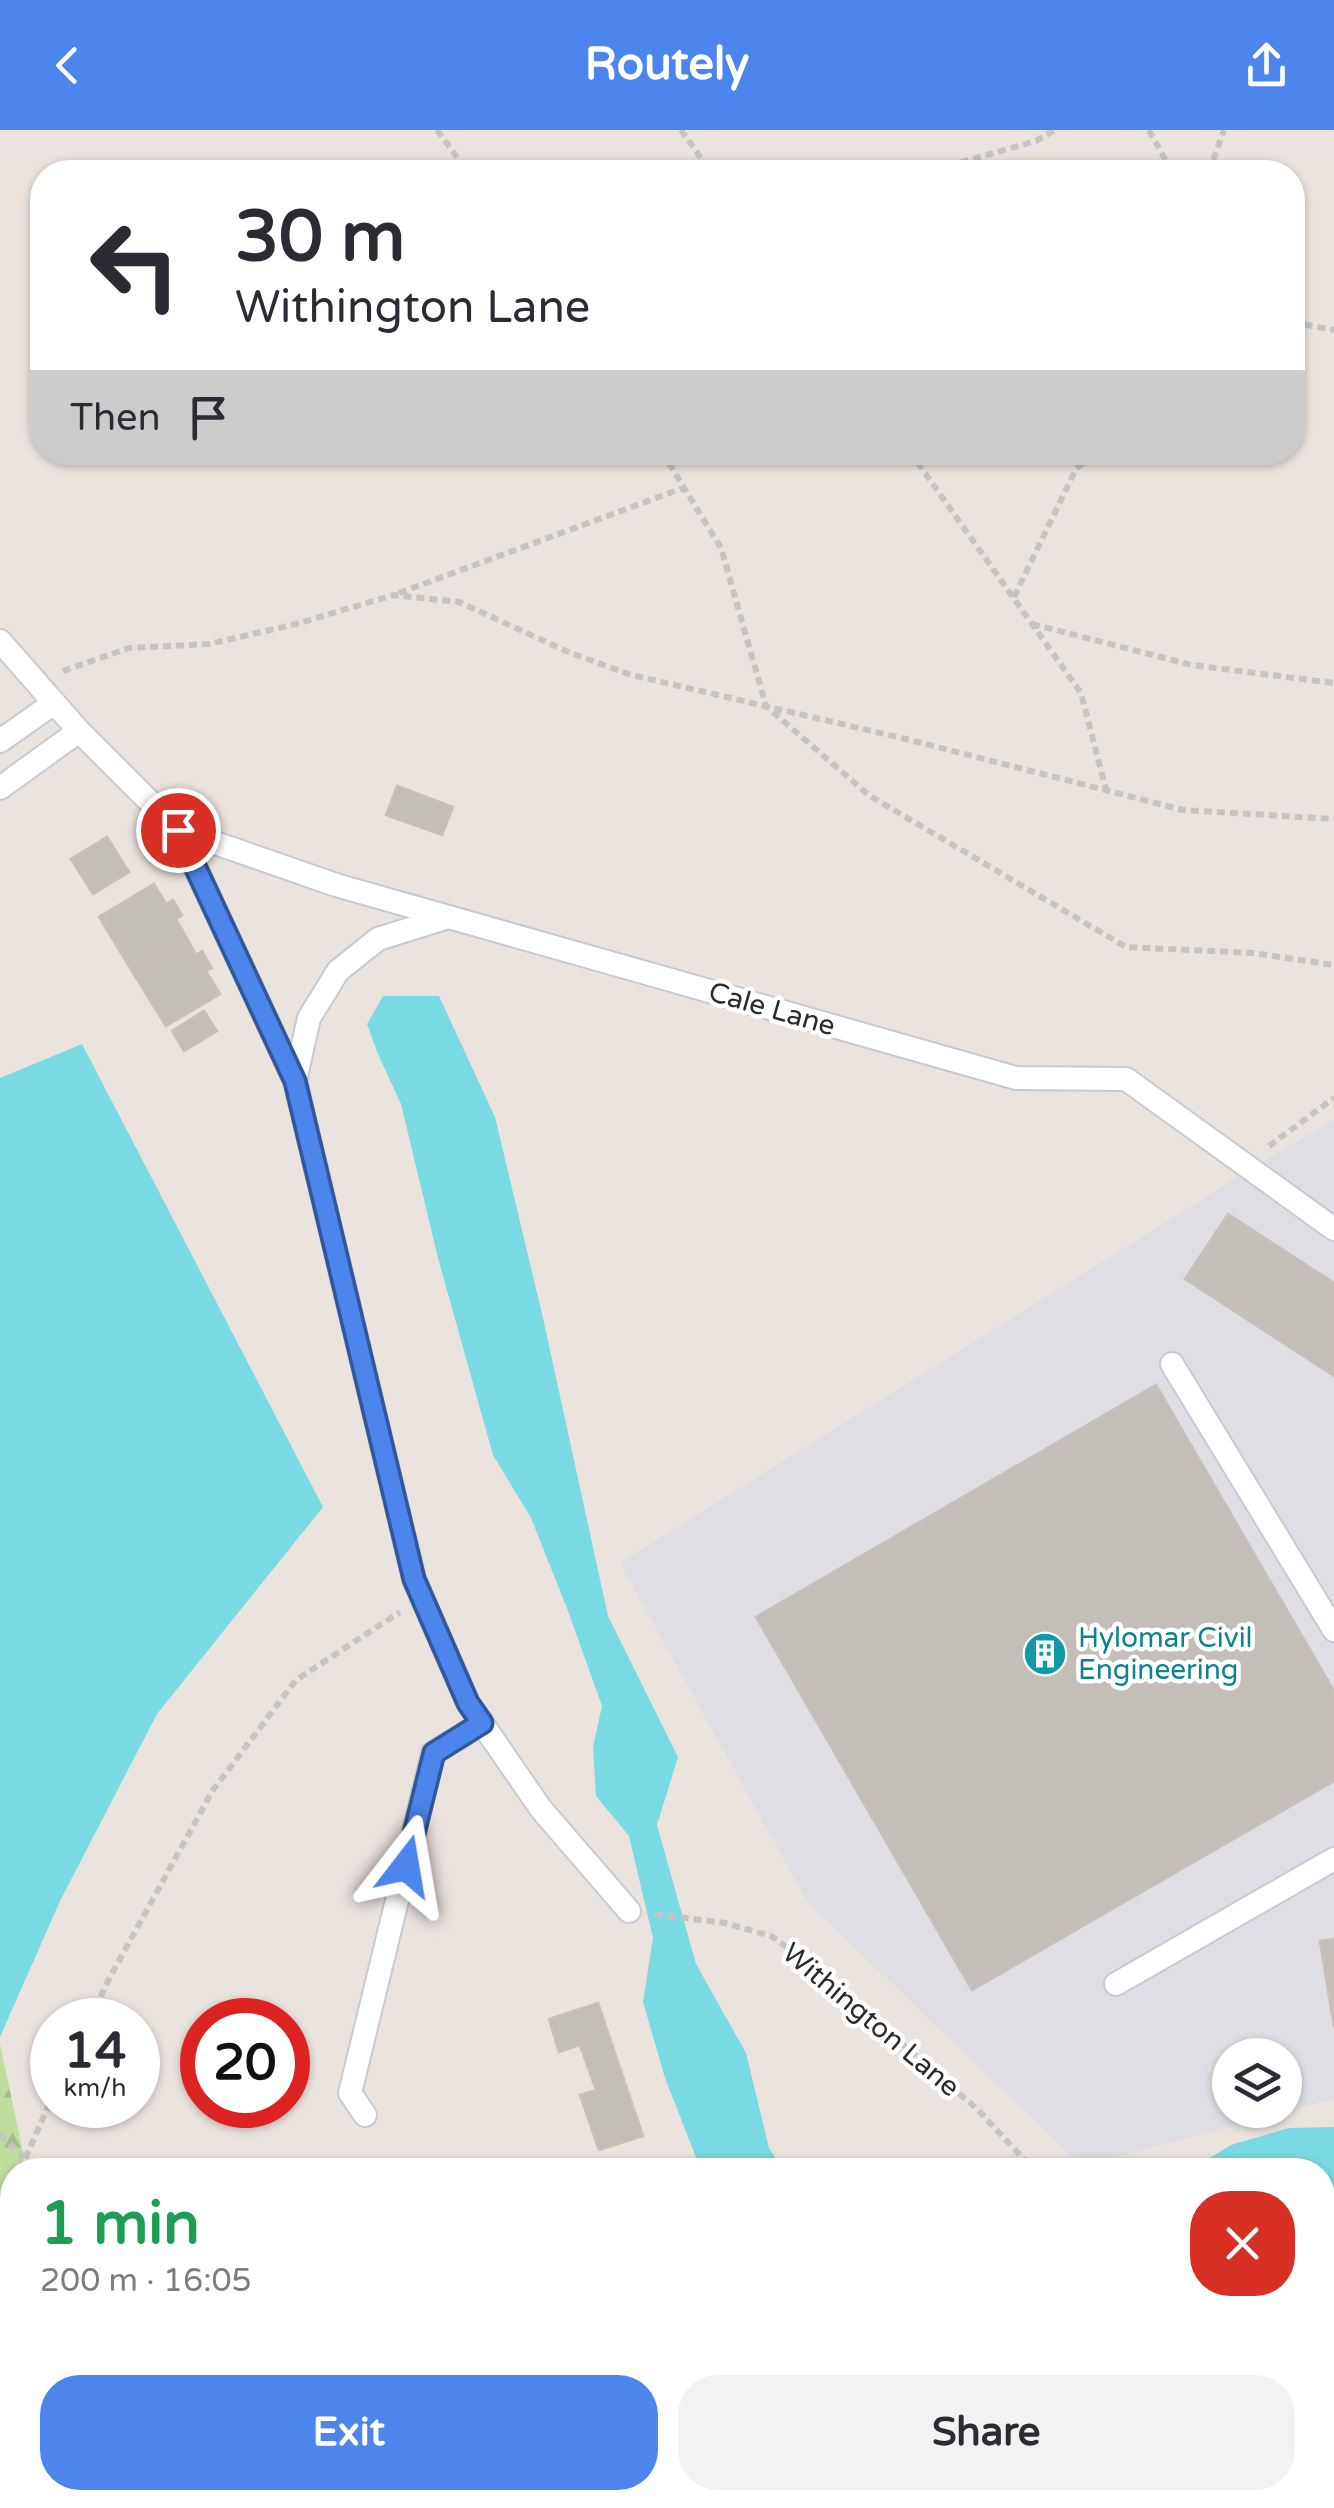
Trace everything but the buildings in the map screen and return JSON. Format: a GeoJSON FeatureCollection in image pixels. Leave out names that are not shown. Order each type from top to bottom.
{"type":"FeatureCollection","features":[{"type":"Feature","properties":{"kind":"lane"},"geometry":{"type":"LineString","coordinates":[[0,642],[80,731],[178,830],[295,1081],[414,1579],[468,1703],[542,1809],[629,1910]]}},
{"type":"Feature","properties":{"kind":"lane"},"geometry":{"type":"LineString","coordinates":[[0,741],[54,702]]}},
{"type":"Feature","properties":{"kind":"lane"},"geometry":{"type":"LineString","coordinates":[[0,788],[80,731]]}},
{"type":"Feature","properties":{"kind":"lane","name":"Cale Lane"},"geometry":{"type":"LineString","coordinates":[[178,830],[336,885],[447,918],[1016,1078],[1126,1079],[1334,1229]]}},
{"type":"Feature","properties":{"kind":"lane"},"geometry":{"type":"LineString","coordinates":[[295,1081],[309,1018],[338,971],[378,939],[447,918]]}},
{"type":"Feature","properties":{"kind":"lane"},"geometry":{"type":"LineString","coordinates":[[1172,1364],[1334,1630]]}},
{"type":"Feature","properties":{"kind":"lane"},"geometry":{"type":"LineString","coordinates":[[364,2115],[350,2094],[434,1753],[482,1723]]}},
{"type":"Feature","properties":{"kind":"lane"},"geometry":{"type":"LineString","coordinates":[[1116,1984],[1334,1859]]}},
{"type":"Feature","properties":{"kind":"path"},"geometry":{"type":"LineString","coordinates":[[438,130],[459,160]]}},
{"type":"Feature","properties":{"kind":"path"},"geometry":{"type":"LineString","coordinates":[[680,130],[702,160]]}},
{"type":"Feature","properties":{"kind":"path"},"geometry":{"type":"LineString","coordinates":[[969,160],[1036,141],[1054,130]]}},
{"type":"Feature","properties":{"kind":"path"},"geometry":{"type":"LineString","coordinates":[[1148,130],[1165,160]]}},
{"type":"Feature","properties":{"kind":"path"},"geometry":{"type":"LineString","coordinates":[[1213,160],[1224,130]]}},
{"type":"Feature","properties":{"kind":"path"},"geometry":{"type":"LineString","coordinates":[[1305,324],[1334,330]]}},
{"type":"Feature","properties":{"kind":"path"},"geometry":{"type":"LineString","coordinates":[[670,465],[721,548],[766,706],[870,796],[1126,947],[1253,954],[1334,966]]}},
{"type":"Feature","properties":{"kind":"path"},"geometry":{"type":"LineString","coordinates":[[919,465],[1081,694],[1106,790]]}},
{"type":"Feature","properties":{"kind":"path"},"geometry":{"type":"LineString","coordinates":[[1014,598],[1081,465]]}},
{"type":"Feature","properties":{"kind":"path"},"geometry":{"type":"LineString","coordinates":[[35,681],[128,648],[209,644],[394,595],[684,488]]}},
{"type":"Feature","properties":{"kind":"path"},"geometry":{"type":"LineString","coordinates":[[394,595],[459,602],[566,651],[628,674],[906,739],[1183,810],[1334,819]]}},
{"type":"Feature","properties":{"kind":"path"},"geometry":{"type":"LineString","coordinates":[[1032,624],[1192,665],[1334,683]]}},
{"type":"Feature","properties":{"kind":"path"},"geometry":{"type":"LineString","coordinates":[[1244,1164],[1334,1098]]}},
{"type":"Feature","properties":{"kind":"path"},"geometry":{"type":"LineString","coordinates":[[100,1998],[214,1790],[296,1680],[422,1598]]}},
{"type":"Feature","properties":{"kind":"path","name":"Withington Lane"},"geometry":{"type":"LineString","coordinates":[[629,1910],[725,1924],[771,1936],[812,1965],[978,2110],[1023,2158]]}},
{"type":"Feature","properties":{"kind":"path"},"geometry":{"type":"LineString","coordinates":[[0,2134],[24,2158],[38,2128]]}},
{"type":"Feature","properties":{"kind":"shaded area"},"geometry":{"type":"Polygon","coordinates":[[[1334,1120],[1334,2099],[1302,2108],[1302,2038],[1212,2038],[1212,2128],[1225,2128],[1112,2158],[1074,2158],[808,1903],[620,1563],[1334,1120]]]}},
{"type":"Feature","properties":{"kind":"green space"},"geometry":{"type":"Polygon","coordinates":[[[0,2044],[24,2157],[0,2158],[0,2044]]]}},
{"type":"Feature","properties":{"kind":"water"},"geometry":{"type":"Polygon","coordinates":[[[383,996],[439,996],[495,1117],[608,1616],[678,1757],[657,1825],[696,1964],[746,2053],[769,2148],[775,2158],[696,2158],[665,2078],[643,2002],[653,1938],[629,1836],[596,1796],[593,1747],[602,1706],[531,1518],[493,1455],[438,1258],[401,1104],[367,1024],[383,996]]]}},
{"type":"Feature","properties":{"kind":"water"},"geometry":{"type":"Polygon","coordinates":[[[82,1044],[323,1507],[157,1714],[60,1901],[0,2037],[0,1078],[82,1044]]]}},
{"type":"Feature","properties":{"kind":"water"},"geometry":{"type":"Polygon","coordinates":[[[1334,2127],[1334,2158],[1210,2158],[1231,2145],[1289,2128],[1334,2127]]]}},
{"type":"Feature","properties":{"kind":"place","name":"Hylomar Civil Engineering"},"geometry":{"type":"Point","coordinates":[1045,1654]}},
{"type":"Feature","properties":{"kind":"route"},"geometry":{"type":"LineString","coordinates":[[178,830],[295,1081],[414,1579],[468,1703],[482,1723],[434,1753],[406,1866]]}}]}
